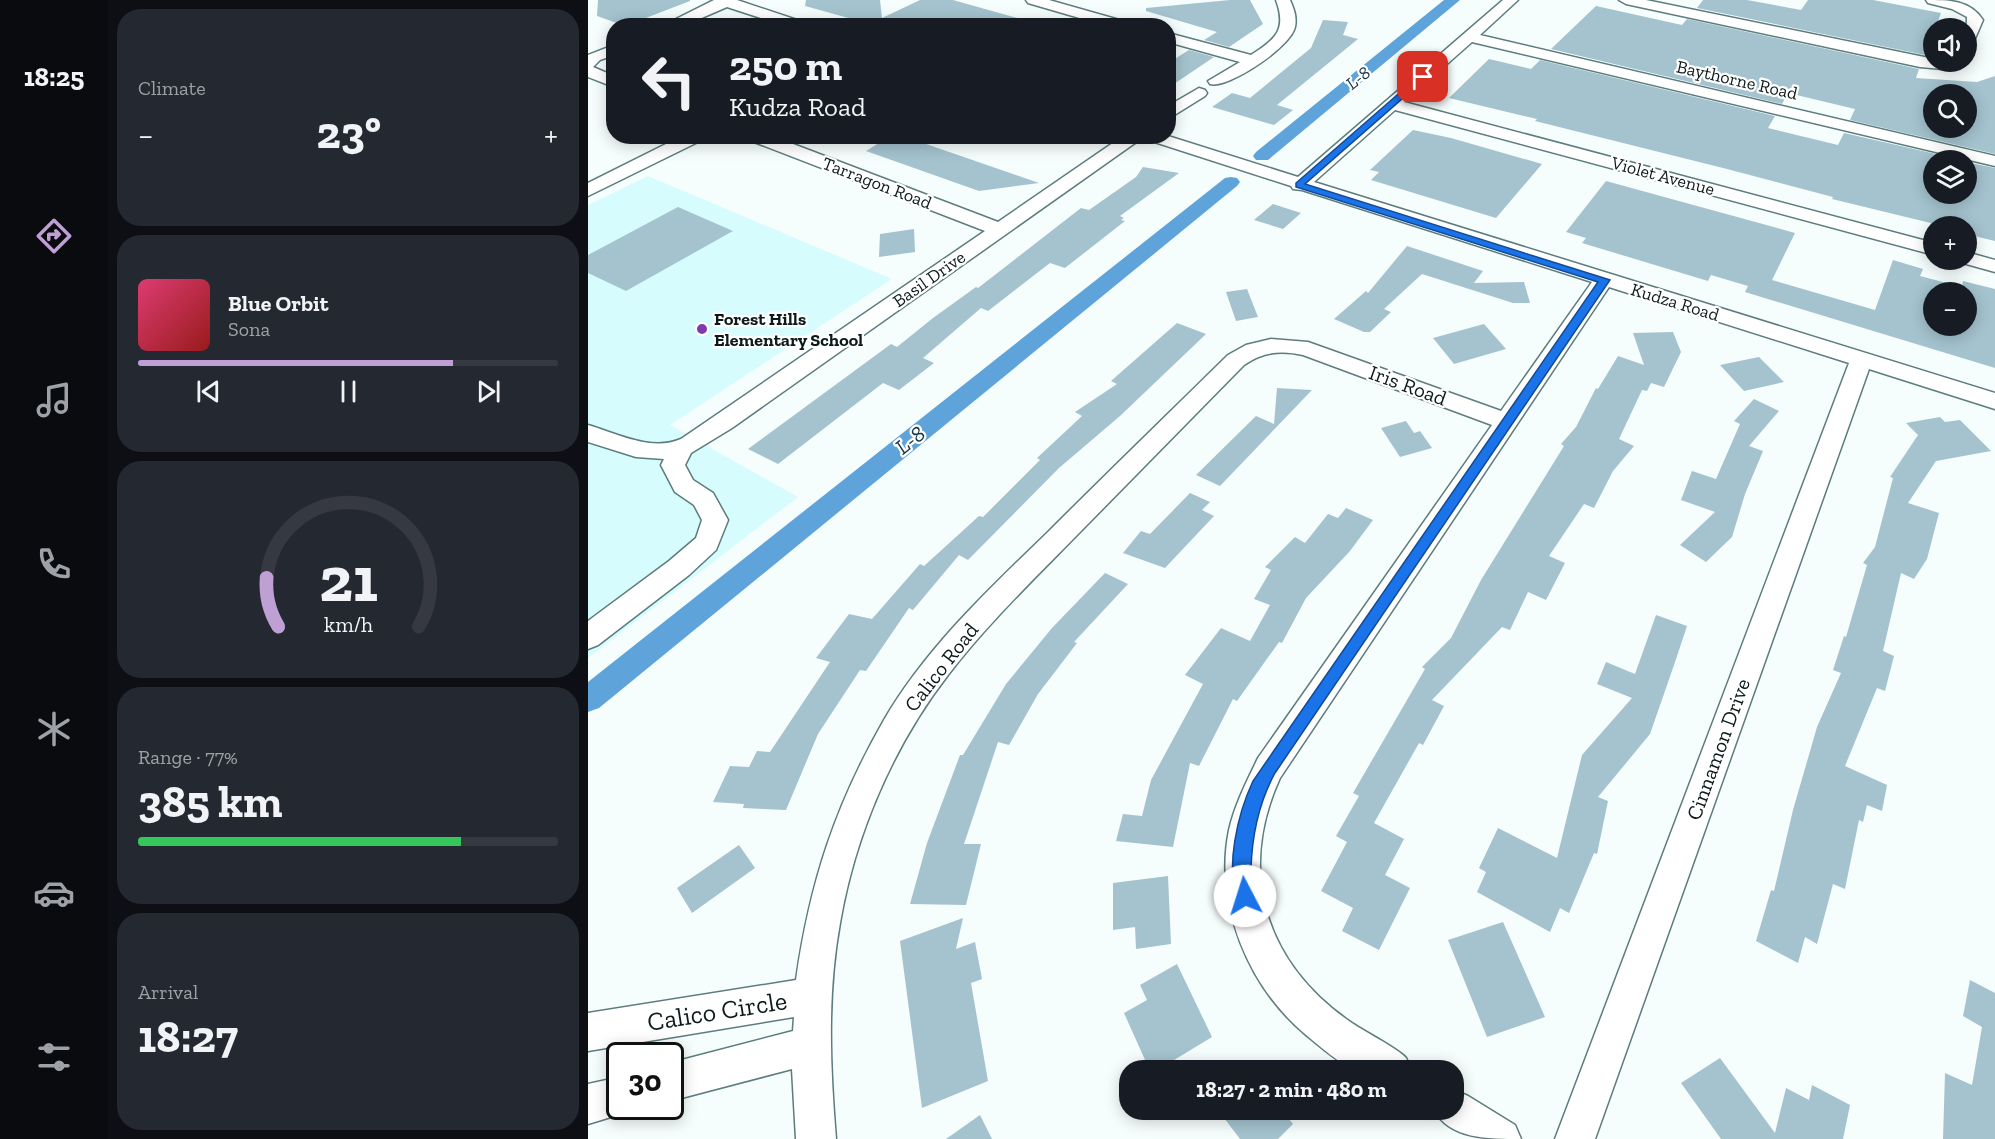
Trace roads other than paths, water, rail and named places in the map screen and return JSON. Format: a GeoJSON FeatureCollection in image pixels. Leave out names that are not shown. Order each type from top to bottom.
{"type":"FeatureCollection","features":[{"type":"Feature","properties":{"kind":"street"},"geometry":{"type":"LineString","coordinates":[[687,18],[726,0],[778,18]]}},
{"type":"Feature","properties":{"kind":"street"},"geometry":{"type":"LineString","coordinates":[[1033,0],[1097,18]]}},
{"type":"Feature","properties":{"kind":"street"},"geometry":{"type":"LineString","coordinates":[[1216,81],[1274,48],[1286,34],[1290,15],[1283,0]]}},
{"type":"Feature","properties":{"kind":"street"},"geometry":{"type":"LineString","coordinates":[[1299,185],[1511,0]]}},
{"type":"Feature","properties":{"kind":"street"},"geometry":{"type":"LineString","coordinates":[[1626,0],[1923,62]]}},
{"type":"Feature","properties":{"kind":"street"},"geometry":{"type":"LineString","coordinates":[[1933,0],[1963,8],[1974,18]]}},
{"type":"Feature","properties":{"kind":"street","name":"Baythorne Road"},"geometry":{"type":"LineString","coordinates":[[1469,37],[1995,161]]}},
{"type":"Feature","properties":{"kind":"street"},"geometry":{"type":"LineString","coordinates":[[1176,39],[1254,61]]}},
{"type":"Feature","properties":{"kind":"street"},"geometry":{"type":"LineString","coordinates":[[588,64],[595,57],[606,52]]}},
{"type":"Feature","properties":{"kind":"street"},"geometry":{"type":"LineString","coordinates":[[588,71],[606,79]]}},
{"type":"Feature","properties":{"kind":"street"},"geometry":{"type":"LineString","coordinates":[[1176,109],[1199,93]]}},
{"type":"Feature","properties":{"kind":"street","name":"Violet Avenue"},"geometry":{"type":"LineString","coordinates":[[1393,104],[1923,246]]}},
{"type":"Feature","properties":{"kind":"street"},"geometry":{"type":"LineString","coordinates":[[588,190],[680,144]]}},
{"type":"Feature","properties":{"kind":"street","name":"Tarragon Road"},"geometry":{"type":"LineString","coordinates":[[776,144],[1000,230]]}},
{"type":"Feature","properties":{"kind":"street","name":"Basil Drive"},"geometry":{"type":"LineString","coordinates":[[682,448],[724,422],[1124,144]]}},
{"type":"Feature","properties":{"kind":"street","name":"Kudza Road"},"geometry":{"type":"LineString","coordinates":[[1173,144],[1995,401]]}},
{"type":"Feature","properties":{"kind":"street"},"geometry":{"type":"LineString","coordinates":[[1977,261],[1995,266]]}},
{"type":"Feature","properties":{"kind":"street"},"geometry":{"type":"LineString","coordinates":[[1375,1060],[1346,1042],[1304,1008],[1271,966],[1253,928],[1245,896],[1242,873],[1245,827],[1259,786],[1269,768],[1604,280]]}},
{"type":"Feature","properties":{"kind":"street","name":"Calico Road"},"geometry":{"type":"LineString","coordinates":[[816,1139],[810,1045],[811,996],[820,932],[831,880],[855,810],[884,747],[918,690],[957,640],[985,610],[1236,360],[1259,347],[1274,344],[1290,344],[1308,349]]}},
{"type":"Feature","properties":{"kind":"street","name":"Iris Road"},"geometry":{"type":"LineString","coordinates":[[1308,349],[1507,422]]}},
{"type":"Feature","properties":{"kind":"street","name":"Cinnamon Drive"},"geometry":{"type":"LineString","coordinates":[[1575,1139],[1861,360]]}},
{"type":"Feature","properties":{"kind":"street"},"geometry":{"type":"LineString","coordinates":[[588,433],[645,451],[682,448]]}},
{"type":"Feature","properties":{"kind":"street"},"geometry":{"type":"LineString","coordinates":[[588,637],[679,568],[707,543],[715,520],[704,499],[684,486],[673,465],[682,448]]}},
{"type":"Feature","properties":{"kind":"street","name":"Calico Circle"},"geometry":{"type":"LineString","coordinates":[[588,1032],[811,996]]}},
{"type":"Feature","properties":{"kind":"street"},"geometry":{"type":"LineString","coordinates":[[684,1078],[810,1045]]}},
{"type":"Feature","properties":{"kind":"street"},"geometry":{"type":"LineString","coordinates":[[588,1104],[606,1100]]}},
{"type":"Feature","properties":{"kind":"street"},"geometry":{"type":"LineString","coordinates":[[1464,1116],[1501,1139]]}},
{"type":"Feature","properties":{"kind":"waterway","name":"L-8"},"geometry":{"type":"LineString","coordinates":[[1262,156],[1453,0]]}},
{"type":"Feature","properties":{"kind":"waterway","name":"L-8"},"geometry":{"type":"LineString","coordinates":[[588,699],[1231,182]]}},
{"type":"Feature","properties":{"kind":"place","name":"Forest Hills Elementary School"},"geometry":{"type":"Point","coordinates":[702,329]}}]}
